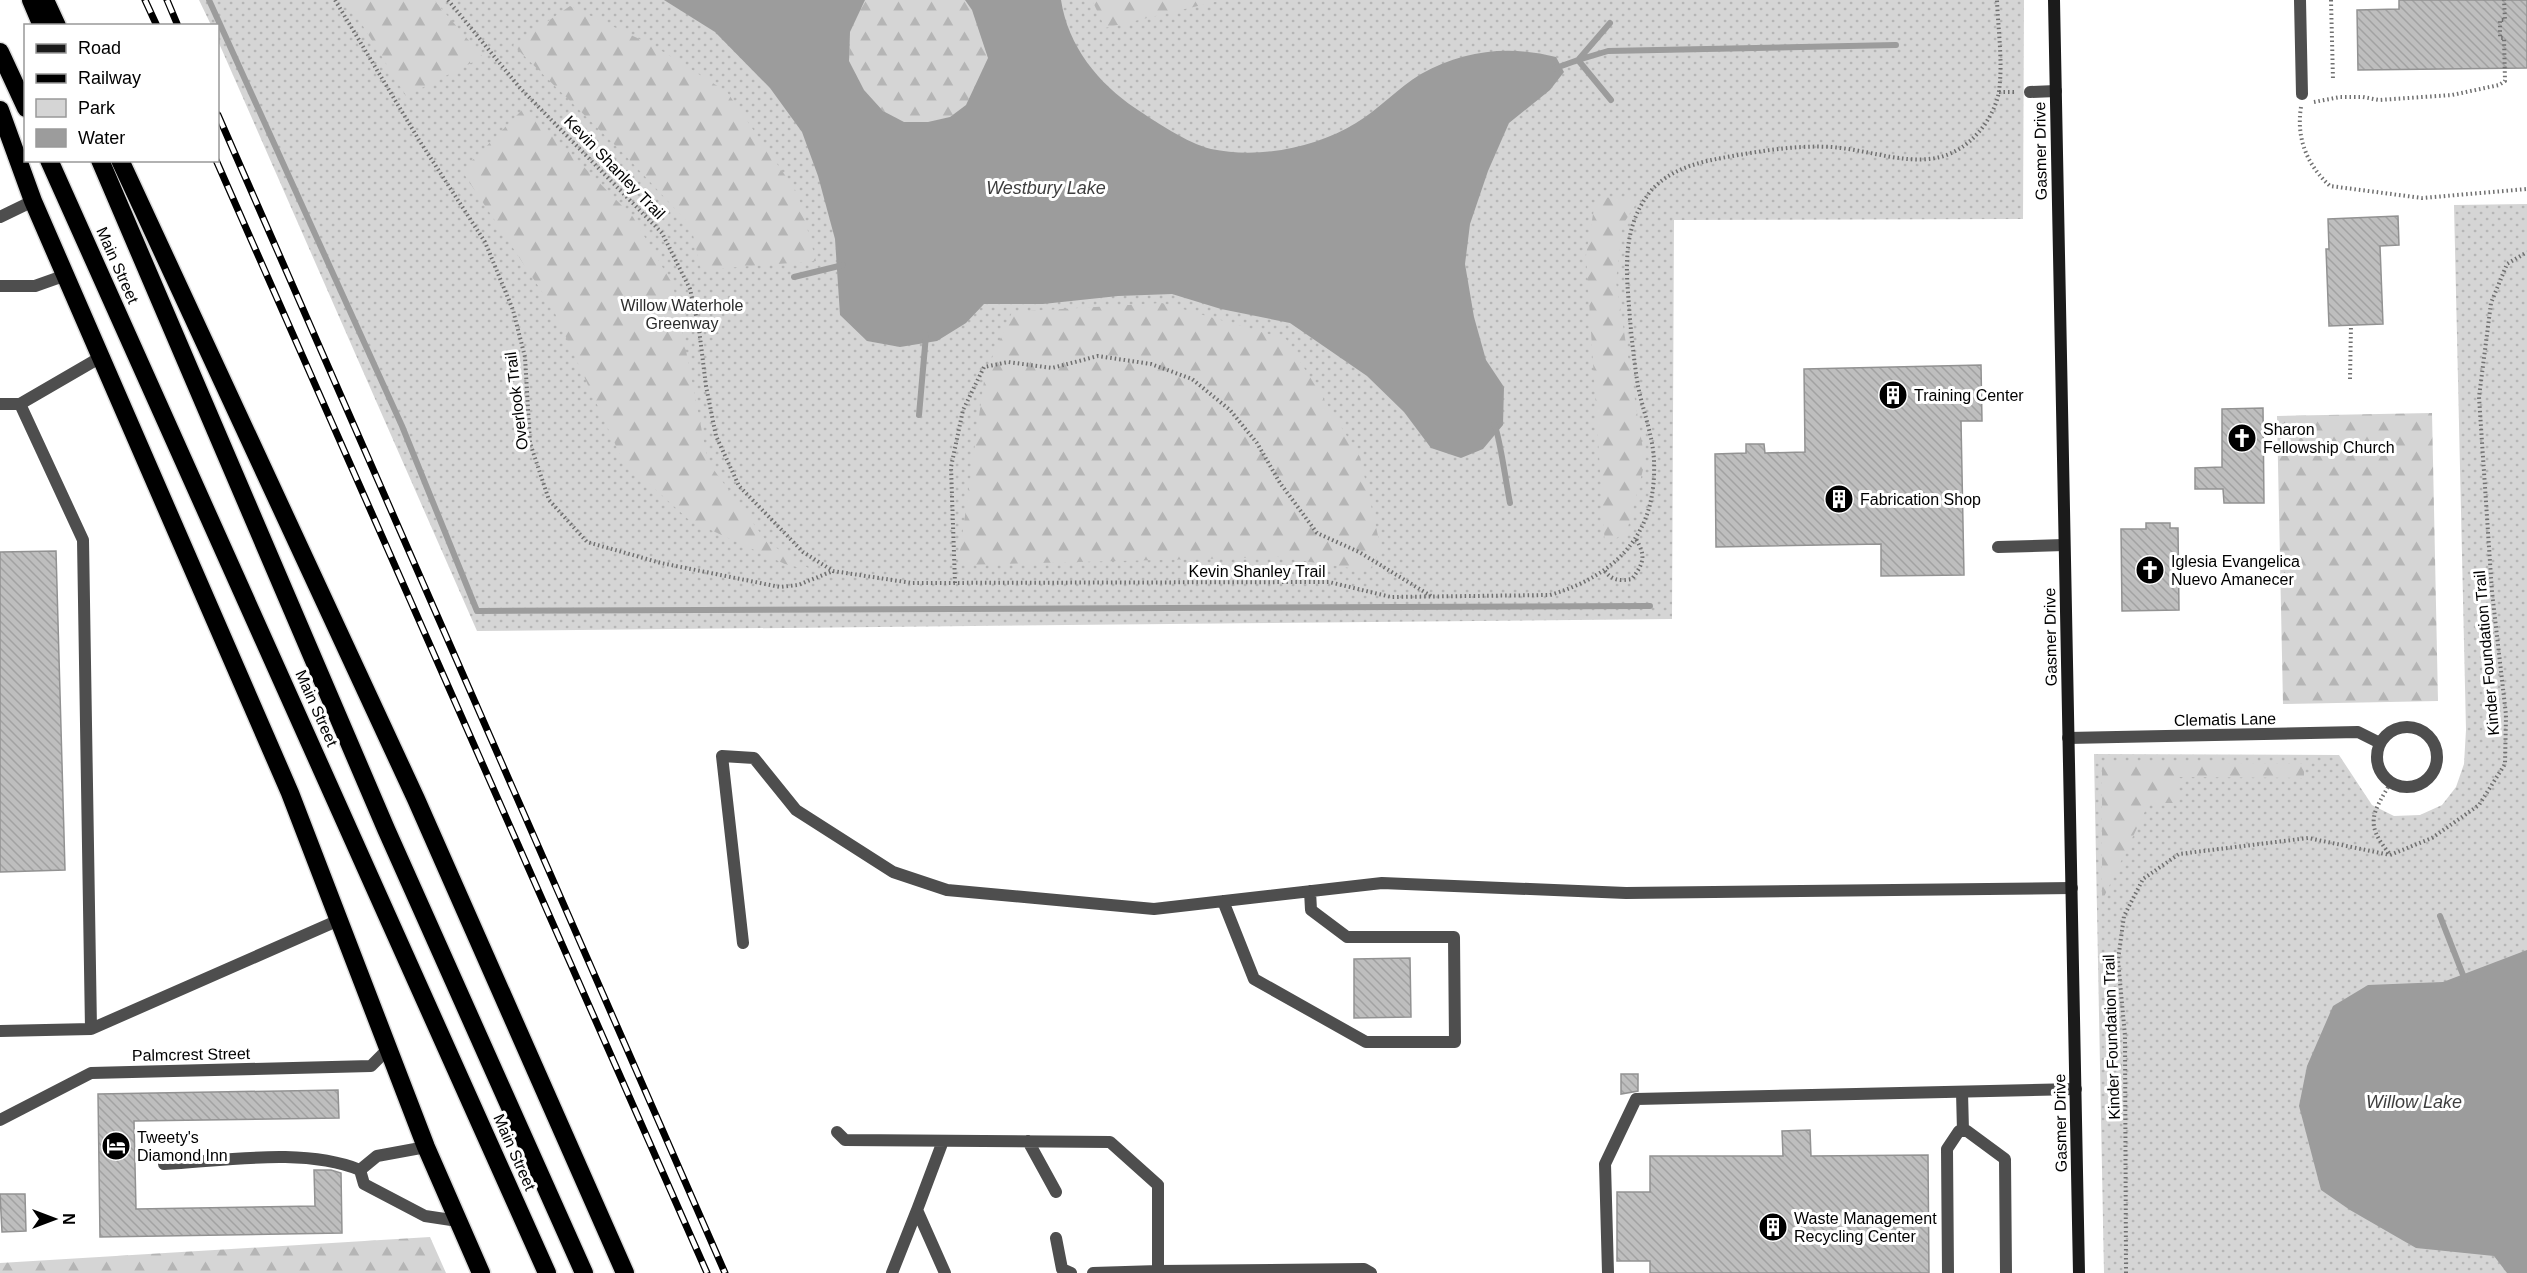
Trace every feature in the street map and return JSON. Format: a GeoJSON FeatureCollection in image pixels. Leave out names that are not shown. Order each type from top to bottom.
{"type":"FeatureCollection","features":[{"type":"Feature","properties":{"kind":"highway"},"geometry":{"type":"LineString","coordinates":[[31,0],[41,24]]}},
{"type":"Feature","properties":{"kind":"highway"},"geometry":{"type":"LineString","coordinates":[[45,0],[56,24]]}},
{"type":"Feature","properties":{"kind":"highway"},"geometry":{"type":"LineString","coordinates":[[0,52],[24,104]]}},
{"type":"Feature","properties":{"kind":"highway"},"geometry":{"type":"LineString","coordinates":[[0,110],[4,132],[33,201],[290,793],[426,1148],[482,1273]]}},
{"type":"Feature","properties":{"kind":"highway","name":"Main Street"},"geometry":{"type":"LineString","coordinates":[[51,162],[547,1273]]}},
{"type":"Feature","properties":{"kind":"highway","name":"Main Street"},"geometry":{"type":"LineString","coordinates":[[101,162],[386,829],[584,1273]]}},
{"type":"Feature","properties":{"kind":"highway"},"geometry":{"type":"LineString","coordinates":[[121,162],[416,799],[625,1273]]}},
{"type":"Feature","properties":{"kind":"street","name":"Gasmer Drive"},"geometry":{"type":"LineString","coordinates":[[2054,0],[2079,1273]]}},
{"type":"Feature","properties":{"kind":"street"},"geometry":{"type":"LineString","coordinates":[[2300,0],[2302,98]]}},
{"type":"Feature","properties":{"kind":"street"},"geometry":{"type":"LineString","coordinates":[[2030,92],[2056,91]]}},
{"type":"Feature","properties":{"kind":"street"},"geometry":{"type":"LineString","coordinates":[[0,218],[33,201]]}},
{"type":"Feature","properties":{"kind":"street"},"geometry":{"type":"LineString","coordinates":[[0,286],[35,285],[66,275]]}},
{"type":"Feature","properties":{"kind":"street"},"geometry":{"type":"LineString","coordinates":[[0,404],[20,404],[101,357]]}},
{"type":"Feature","properties":{"kind":"street"},"geometry":{"type":"LineString","coordinates":[[20,404],[83,540],[91,1029]]}},
{"type":"Feature","properties":{"kind":"street"},"geometry":{"type":"LineString","coordinates":[[1998,547],[2064,545]]}},
{"type":"Feature","properties":{"kind":"street"},"geometry":{"type":"LineString","coordinates":[[2410,727],[2422,731],[2431,738],[2436,749],[2434,767],[2424,781],[2414,786],[2402,787],[2391,782],[2378,765],[2377,754],[2380,743],[2398,728],[2410,727]]}},
{"type":"Feature","properties":{"kind":"street","name":"Clematis Lane"},"geometry":{"type":"LineString","coordinates":[[2068,738],[2358,732],[2380,743]]}},
{"type":"Feature","properties":{"kind":"street"},"geometry":{"type":"LineString","coordinates":[[743,943],[722,756],[754,758],[796,810],[893,872],[947,890],[1154,909],[1382,883],[1626,893],[2072,888]]}},
{"type":"Feature","properties":{"kind":"street"},"geometry":{"type":"LineString","coordinates":[[1223,901],[1254,979],[1365,1042],[1455,1042],[1454,937],[1347,937],[1311,910],[1310,891]]}},
{"type":"Feature","properties":{"kind":"street"},"geometry":{"type":"LineString","coordinates":[[0,1031],[91,1029],[339,920]]}},
{"type":"Feature","properties":{"kind":"street","name":"Palmcrest Street"},"geometry":{"type":"LineString","coordinates":[[0,1120],[91,1073],[371,1066],[387,1050]]}},
{"type":"Feature","properties":{"kind":"street"},"geometry":{"type":"LineString","coordinates":[[1608,1273],[1605,1164],[1636,1098],[2076,1089]]}},
{"type":"Feature","properties":{"kind":"street"},"geometry":{"type":"LineString","coordinates":[[1962,1092],[1963,1131]]}},
{"type":"Feature","properties":{"kind":"street"},"geometry":{"type":"LineString","coordinates":[[1948,1273],[1947,1149],[1959,1131],[1967,1131],[2006,1159],[2006,1273]]}},
{"type":"Feature","properties":{"kind":"street"},"geometry":{"type":"LineString","coordinates":[[837,1132],[845,1140],[1110,1142],[1158,1185],[1158,1271]]}},
{"type":"Feature","properties":{"kind":"street"},"geometry":{"type":"LineString","coordinates":[[892,1273],[943,1141]]}},
{"type":"Feature","properties":{"kind":"street"},"geometry":{"type":"LineString","coordinates":[[1028,1141],[1056,1192]]}},
{"type":"Feature","properties":{"kind":"street"},"geometry":{"type":"LineString","coordinates":[[360,1170],[377,1156],[426,1148]]}},
{"type":"Feature","properties":{"kind":"street"},"geometry":{"type":"LineString","coordinates":[[164,1164],[293,1157],[340,1162],[360,1170]]}},
{"type":"Feature","properties":{"kind":"street"},"geometry":{"type":"LineString","coordinates":[[360,1170],[364,1184],[425,1216],[458,1221]]}},
{"type":"Feature","properties":{"kind":"street"},"geometry":{"type":"LineString","coordinates":[[917,1210],[945,1273]]}},
{"type":"Feature","properties":{"kind":"street"},"geometry":{"type":"LineString","coordinates":[[1056,1238],[1062,1269],[1071,1273]]}},
{"type":"Feature","properties":{"kind":"street"},"geometry":{"type":"LineString","coordinates":[[1093,1273],[1364,1269],[1371,1273]]}},
{"type":"Feature","properties":{"kind":"path","name":"Overlook Trail"},"geometry":{"type":"LineString","coordinates":[[335,0],[419,140],[485,242],[513,310],[525,357],[530,443],[549,500],[587,542],[661,562],[780,587],[798,585],[833,571]]}},
{"type":"Feature","properties":{"kind":"path","name":"Kevin Shanley Trail"},"geometry":{"type":"LineString","coordinates":[[448,0],[520,88],[662,233],[690,289],[699,329],[706,386],[716,436],[739,486],[803,552],[833,571],[912,583],[955,584],[1329,582],[1391,597],[1550,595],[1576,587],[1605,571],[1636,539],[1654,494],[1654,458],[1638,386],[1626,260],[1632,224],[1651,191],[1685,167],[1775,148],[1832,147],[1890,157],[1936,160],[1964,148],[1986,124],[1999,92],[1997,0]]}},
{"type":"Feature","properties":{"kind":"path"},"geometry":{"type":"LineString","coordinates":[[2331,0],[2333,80]]}},
{"type":"Feature","properties":{"kind":"path"},"geometry":{"type":"LineString","coordinates":[[2313,102],[2323,103],[2340,97],[2379,100],[2452,95],[2499,85],[2505,81],[2504,38],[2500,38],[2500,20],[2505,20],[2505,0]]}},
{"type":"Feature","properties":{"kind":"path"},"geometry":{"type":"LineString","coordinates":[[2302,98],[2301,138],[2308,161],[2330,186],[2422,198],[2527,189]]}},
{"type":"Feature","properties":{"kind":"path","name":"Kinder Foundation Trail"},"geometry":{"type":"LineString","coordinates":[[2126,1273],[2124,1036],[2118,960],[2124,916],[2143,879],[2179,854],[2308,837],[2390,855],[2432,838],[2479,805],[2505,764],[2506,715],[2492,592],[2479,397],[2491,303],[2507,264],[2527,252]]}},
{"type":"Feature","properties":{"kind":"path"},"geometry":{"type":"LineString","coordinates":[[2350,379],[2351,325]]}},
{"type":"Feature","properties":{"kind":"path"},"geometry":{"type":"LineString","coordinates":[[955,584],[951,467],[963,410],[984,367],[1008,362],[1052,368],[1098,356],[1151,364],[1192,379],[1230,411],[1257,443],[1280,483],[1317,533],[1359,552],[1432,596]]}},
{"type":"Feature","properties":{"kind":"path"},"geometry":{"type":"LineString","coordinates":[[1605,571],[1609,576],[1621,581],[1632,579],[1643,565],[1644,553],[1636,539]]}},
{"type":"Feature","properties":{"kind":"path"},"geometry":{"type":"LineString","coordinates":[[2390,855],[2374,836],[2374,812],[2391,782]]}},
{"type":"Feature","properties":{"kind":"green space","name":"Willow Waterhole Greenway"},"geometry":{"type":"Polygon","coordinates":[[[199,0],[2024,0],[2023,219],[1674,220],[1672,619],[477,631],[219,43],[219,24],[211,24],[199,0]]]}},
{"type":"Feature","properties":{"kind":"green space"},"geometry":{"type":"Polygon","coordinates":[[[347,0],[434,0],[483,57],[406,96],[347,0]]]}},
{"type":"Feature","properties":{"kind":"green space"},"geometry":{"type":"Polygon","coordinates":[[[865,0],[965,0],[972,10],[988,58],[966,105],[950,117],[928,122],[904,122],[883,111],[864,90],[849,61],[850,32],[865,0]]]}},
{"type":"Feature","properties":{"kind":"green space"},"geometry":{"type":"Polygon","coordinates":[[[1092,0],[1223,0],[1105,28],[1092,0]]]}},
{"type":"Feature","properties":{"kind":"green space"},"geometry":{"type":"Polygon","coordinates":[[[570,6],[654,46],[727,92],[798,194],[816,261],[701,270],[691,226],[624,154],[513,45],[570,6]]]}},
{"type":"Feature","properties":{"kind":"green space"},"geometry":{"type":"Polygon","coordinates":[[[525,107],[633,217],[673,285],[708,462],[767,542],[813,571],[785,564],[689,520],[622,459],[552,307],[462,171],[525,107]]]}},
{"type":"Feature","properties":{"kind":"green space"},"geometry":{"type":"Polygon","coordinates":[[[1596,197],[1639,199],[1622,226],[1616,282],[1645,462],[1627,531],[1605,546],[1586,255],[1596,197]]]}},
{"type":"Feature","properties":{"kind":"green space"},"geometry":{"type":"Polygon","coordinates":[[[2527,204],[2527,1273],[2104,1273],[2094,754],[2339,755],[2372,805],[2394,816],[2420,815],[2442,805],[2456,787],[2464,764],[2466,730],[2454,205],[2527,204]]]}},
{"type":"Feature","properties":{"kind":"green space"},"geometry":{"type":"Polygon","coordinates":[[[1162,303],[1286,339],[1360,457],[1381,549],[1369,571],[1278,557],[958,565],[985,374],[1012,312],[1162,303]]]}},
{"type":"Feature","properties":{"kind":"green space"},"geometry":{"type":"Polygon","coordinates":[[[2432,413],[2438,701],[2283,704],[2277,416],[2432,413]]]}},
{"type":"Feature","properties":{"kind":"green space"},"geometry":{"type":"Polygon","coordinates":[[[2102,762],[2304,764],[2304,778],[2177,777],[2177,803],[2149,803],[2102,901],[2102,762]]]}},
{"type":"Feature","properties":{"kind":"green space"},"geometry":{"type":"Polygon","coordinates":[[[430,1237],[446,1273],[0,1273],[0,1263],[430,1237]]]}},
{"type":"Feature","properties":{"kind":"water","name":"Westbury Lake"},"geometry":{"type":"Polygon","coordinates":[[[664,0],[865,0],[850,32],[849,61],[864,90],[883,111],[904,122],[928,122],[950,117],[966,105],[988,58],[972,10],[965,0],[1061,0],[1070,33],[1078,48],[1097,75],[1121,98],[1182,137],[1211,149],[1229,152],[1267,152],[1323,139],[1356,123],[1421,74],[1470,55],[1521,51],[1556,57],[1564,72],[1550,90],[1509,123],[1488,171],[1470,224],[1465,264],[1474,317],[1486,360],[1504,387],[1503,425],[1483,449],[1461,458],[1431,448],[1404,412],[1367,376],[1290,323],[1221,309],[1172,294],[1118,296],[1043,304],[984,304],[966,323],[937,341],[900,347],[867,341],[840,315],[835,239],[818,176],[802,132],[770,88],[715,32],[664,0]]]}},
{"type":"Feature","properties":{"kind":"water","name":"Willow Lake"},"geometry":{"type":"Polygon","coordinates":[[[2527,950],[2527,1273],[2507,1273],[2494,1256],[2416,1248],[2350,1210],[2321,1190],[2299,1106],[2307,1066],[2333,1006],[2368,985],[2443,982],[2527,950]]]}},
{"type":"Feature","properties":{"kind":"building"},"geometry":{"type":"Polygon","coordinates":[[[2399,0],[2527,0],[2527,68],[2358,70],[2357,10],[2399,9],[2399,0]]]}},
{"type":"Feature","properties":{"kind":"building"},"geometry":{"type":"Polygon","coordinates":[[[2398,216],[2399,245],[2380,246],[2383,324],[2329,326],[2326,249],[2329,249],[2328,219],[2398,216]]]}},
{"type":"Feature","properties":{"kind":"building","name":"Fabrication Shop"},"geometry":{"type":"Polygon","coordinates":[[[1981,365],[1982,421],[1961,421],[1964,575],[1881,576],[1881,544],[1716,547],[1715,454],[1746,453],[1746,444],[1764,444],[1765,453],[1805,452],[1804,369],[1981,365]]]}},
{"type":"Feature","properties":{"kind":"building","name":"Sharon Fellowship Church"},"geometry":{"type":"Polygon","coordinates":[[[2263,408],[2264,503],[2224,503],[2223,489],[2195,489],[2195,468],[2222,467],[2222,409],[2263,408]]]}},
{"type":"Feature","properties":{"kind":"building","name":"Iglesia Evangelica Nuevo Amanecer"},"geometry":{"type":"Polygon","coordinates":[[[2146,523],[2170,523],[2170,528],[2178,528],[2179,610],[2122,611],[2121,529],[2146,529],[2146,523]]]}},
{"type":"Feature","properties":{"kind":"building"},"geometry":{"type":"Polygon","coordinates":[[[56,551],[65,870],[0,872],[0,552],[56,551]]]}},
{"type":"Feature","properties":{"kind":"building"},"geometry":{"type":"Polygon","coordinates":[[[1410,958],[1411,1017],[1354,1018],[1354,959],[1410,958]]]}},
{"type":"Feature","properties":{"kind":"building"},"geometry":{"type":"Polygon","coordinates":[[[1621,1074],[1638,1074],[1638,1091],[1621,1094],[1621,1074]]]}},
{"type":"Feature","properties":{"kind":"building","name":"Tweety's Diamond Inn"},"geometry":{"type":"Polygon","coordinates":[[[338,1090],[339,1118],[134,1121],[136,1209],[315,1206],[314,1170],[331,1170],[341,1173],[342,1233],[100,1237],[98,1094],[338,1090]]]}},
{"type":"Feature","properties":{"kind":"building","name":"Waste Management Recycling Center"},"geometry":{"type":"Polygon","coordinates":[[[1810,1130],[1811,1156],[1928,1155],[1929,1273],[1650,1273],[1650,1261],[1617,1261],[1617,1192],[1650,1192],[1650,1156],[1783,1156],[1782,1131],[1810,1130]]]}},
{"type":"Feature","properties":{"kind":"building"},"geometry":{"type":"Polygon","coordinates":[[[0,1194],[25,1194],[26,1231],[2,1232],[0,1194]]]}},
{"type":"Feature","properties":{"kind":"waterway"},"geometry":{"type":"LineString","coordinates":[[209,0],[402,426],[477,611],[1650,606]]}},
{"type":"Feature","properties":{"kind":"waterway"},"geometry":{"type":"LineString","coordinates":[[1579,59],[1610,23]]}},
{"type":"Feature","properties":{"kind":"waterway"},"geometry":{"type":"LineString","coordinates":[[1578,60],[1608,51],[1896,45]]}},
{"type":"Feature","properties":{"kind":"waterway"},"geometry":{"type":"LineString","coordinates":[[1553,69],[1578,60],[1611,100]]}},
{"type":"Feature","properties":{"kind":"waterway"},"geometry":{"type":"LineString","coordinates":[[794,277],[843,265]]}},
{"type":"Feature","properties":{"kind":"waterway"},"geometry":{"type":"LineString","coordinates":[[919,415],[926,335]]}},
{"type":"Feature","properties":{"kind":"waterway"},"geometry":{"type":"LineString","coordinates":[[1494,424],[1510,503]]}},
{"type":"Feature","properties":{"kind":"waterway"},"geometry":{"type":"LineString","coordinates":[[2440,916],[2465,980]]}},
{"type":"Feature","properties":{"kind":"railway"},"geometry":{"type":"LineString","coordinates":[[145,0],[156,24]]}},
{"type":"Feature","properties":{"kind":"railway"},"geometry":{"type":"LineString","coordinates":[[167,0],[177,24]]}},
{"type":"Feature","properties":{"kind":"railway"},"geometry":{"type":"LineString","coordinates":[[219,117],[725,1273]]}},
{"type":"Feature","properties":{"kind":"railway"},"geometry":{"type":"LineString","coordinates":[[217,162],[707,1273]]}},
{"type":"Feature","properties":{"kind":"place","name":"Training Center"},"geometry":{"type":"Point","coordinates":[1893,395]}},
{"type":"Feature","properties":{"kind":"place","name":"Sharon Fellowship Church"},"geometry":{"type":"Point","coordinates":[2242,438]}},
{"type":"Feature","properties":{"kind":"place","name":"Fabrication Shop"},"geometry":{"type":"Point","coordinates":[1839,499]}},
{"type":"Feature","properties":{"kind":"place","name":"Iglesia Evangelica Nuevo Amanecer"},"geometry":{"type":"Point","coordinates":[2150,570]}},
{"type":"Feature","properties":{"kind":"place","name":"Tweety's Diamond Inn"},"geometry":{"type":"Point","coordinates":[116,1146]}},
{"type":"Feature","properties":{"kind":"place","name":"Waste Management Recycling Center"},"geometry":{"type":"Point","coordinates":[1773,1227]}}]}
